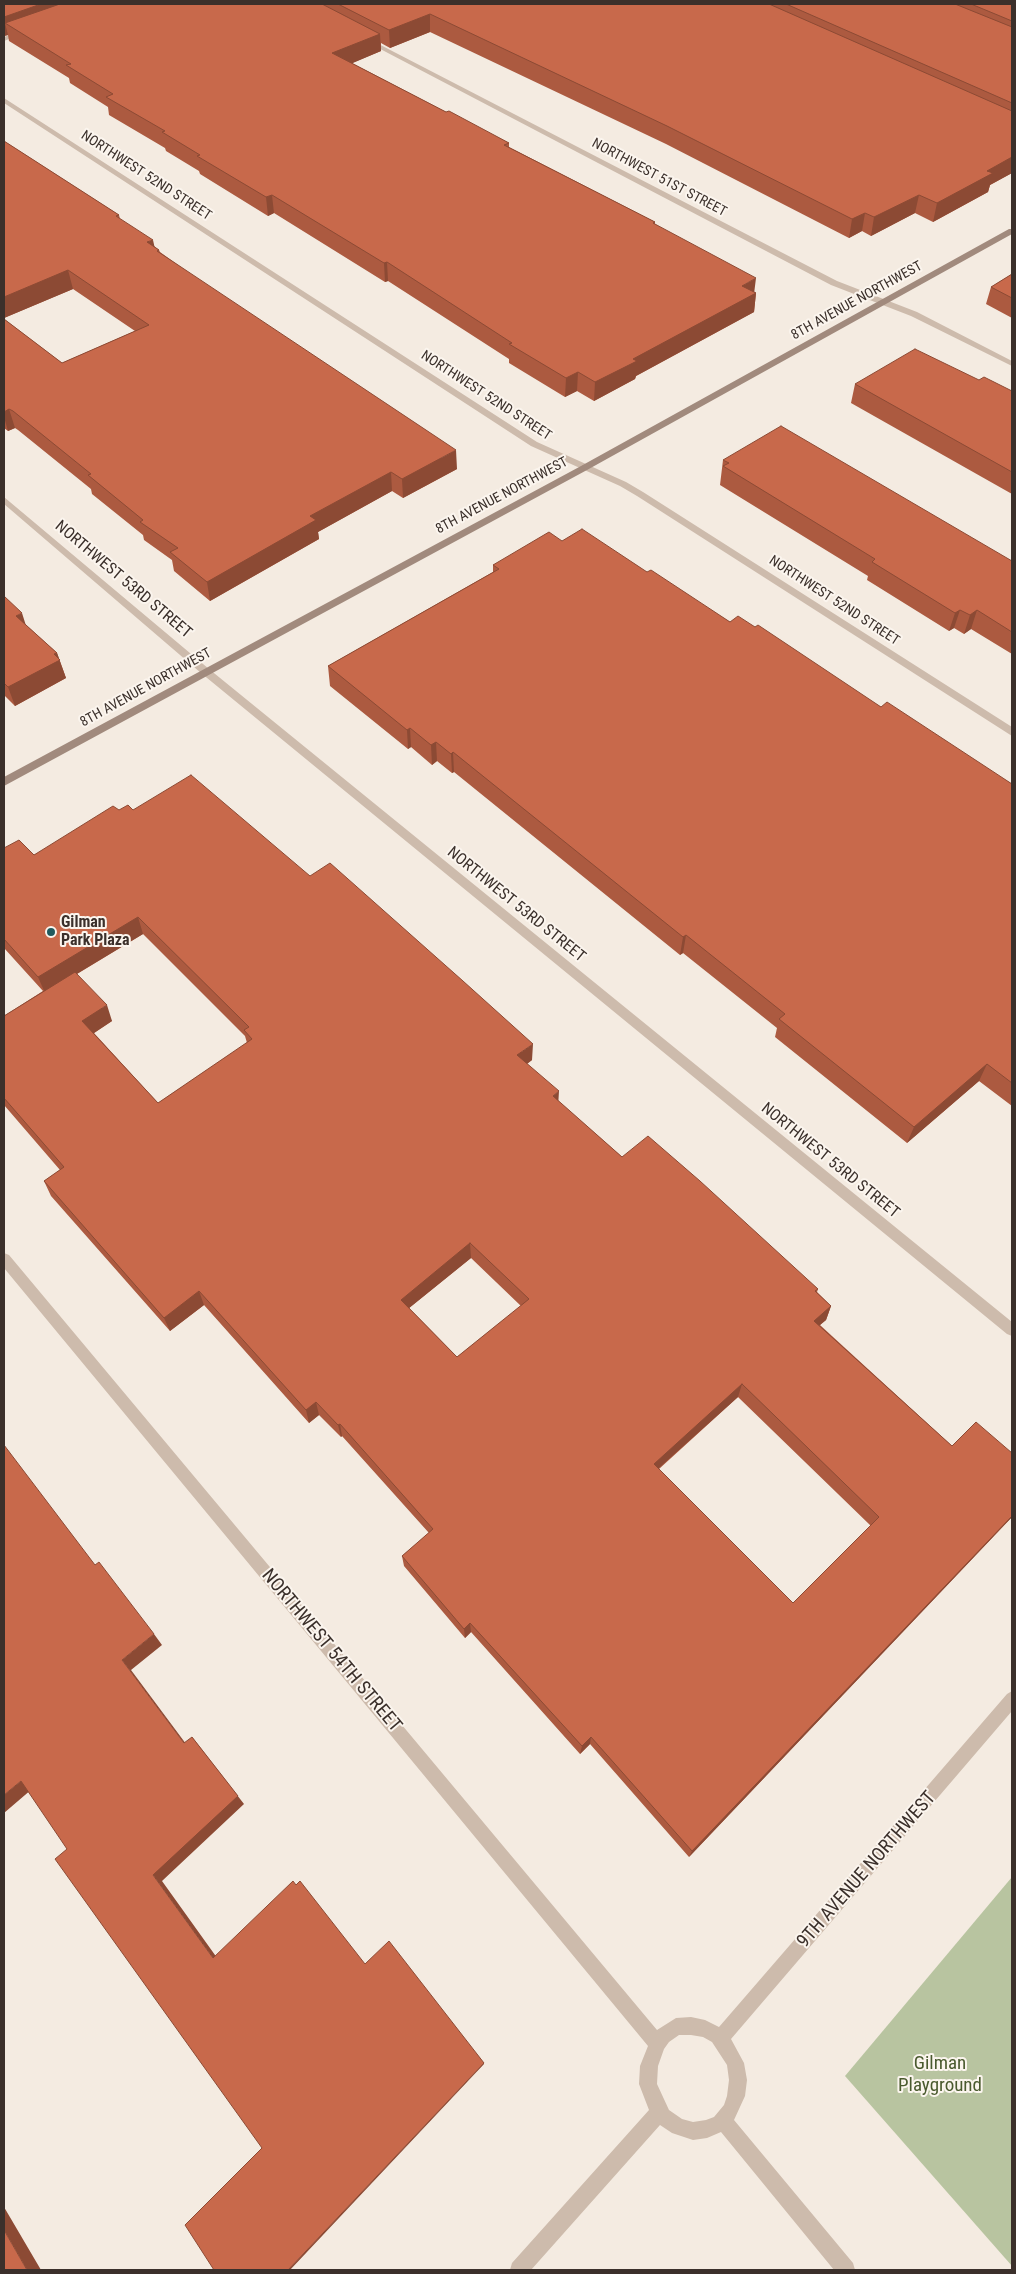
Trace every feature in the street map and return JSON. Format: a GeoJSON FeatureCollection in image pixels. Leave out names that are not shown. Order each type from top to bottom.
{"type":"FeatureCollection","features":[{"type":"Feature","properties":{"kind":"main road","name":"8TH AVENUE NORTHWEST"},"geometry":{"type":"LineString","coordinates":[[4,782],[205,671],[584,468],[1012,231]]}},
{"type":"Feature","properties":{"kind":"street"},"geometry":{"type":"LineString","coordinates":[[4,39],[31,29]]}},
{"type":"Feature","properties":{"kind":"street","name":"NORTHWEST 51ST STREET"},"geometry":{"type":"LineString","coordinates":[[360,36],[834,283],[939,326],[1012,364]]}},
{"type":"Feature","properties":{"kind":"street","name":"NORTHWEST 52ND STREET"},"geometry":{"type":"LineString","coordinates":[[4,100],[534,444],[623,484],[640,494],[1012,732]]}},
{"type":"Feature","properties":{"kind":"street","name":"NORTHWEST 53RD STREET"},"geometry":{"type":"LineString","coordinates":[[4,500],[205,671],[1012,1330]]}},
{"type":"Feature","properties":{"kind":"street","name":"NORTHWEST 54TH STREET"},"geometry":{"type":"LineString","coordinates":[[4,1259],[657,2044]]}},
{"type":"Feature","properties":{"kind":"street","name":"9TH AVENUE NORTHWEST"},"geometry":{"type":"LineString","coordinates":[[720,2039],[1012,1699]]}},
{"type":"Feature","properties":{"kind":"street"},"geometry":{"type":"LineString","coordinates":[[691,2026],[705,2029],[720,2039],[728,2048],[735,2063],[738,2080],[736,2096],[730,2111],[723,2120],[707,2129],[693,2131],[678,2126],[663,2116],[654,2101],[648,2084],[649,2066],[657,2044],[676,2027],[691,2026]]}},
{"type":"Feature","properties":{"kind":"street"},"geometry":{"type":"LineString","coordinates":[[519,2270],[660,2111]]}},
{"type":"Feature","properties":{"kind":"street"},"geometry":{"type":"LineString","coordinates":[[723,2120],[846,2270]]}},
{"type":"Feature","properties":{"kind":"green space","name":"Gilman Playground"},"geometry":{"type":"Polygon","coordinates":[[[1012,1877],[1012,2266],[845,2076],[1012,1877]]]}},
{"type":"Feature","properties":{"kind":"building"},"geometry":{"type":"Polygon","coordinates":[[[4,4],[41,4],[4,17],[4,4]]]}},
{"type":"Feature","properties":{"kind":"building"},"geometry":{"type":"Polygon","coordinates":[[[60,4],[322,4],[380,34],[332,53],[446,112],[449,111],[509,143],[504,145],[655,222],[653,223],[756,278],[742,286],[756,293],[633,359],[637,361],[595,382],[578,372],[566,378],[509,344],[512,343],[387,262],[384,263],[272,195],[266,197],[197,156],[200,155],[162,132],[165,131],[106,97],[113,94],[66,65],[71,64],[5,23],[60,4]]]}},
{"type":"Feature","properties":{"kind":"building"},"geometry":{"type":"Polygon","coordinates":[[[338,4],[769,4],[1012,111],[1012,157],[987,171],[993,173],[937,203],[919,195],[874,217],[865,213],[852,219],[667,126],[430,14],[389,30],[338,4]]]}},
{"type":"Feature","properties":{"kind":"building"},"geometry":{"type":"Polygon","coordinates":[[[786,4],[955,4],[1012,27],[1012,103],[786,4]]]}},
{"type":"Feature","properties":{"kind":"building"},"geometry":{"type":"Polygon","coordinates":[[[971,4],[1012,4],[1012,21],[971,4]]]}},
{"type":"Feature","properties":{"kind":"building"},"geometry":{"type":"Polygon","coordinates":[[[4,141],[119,215],[116,216],[153,240],[147,242],[159,250],[157,251],[456,450],[402,479],[391,472],[310,516],[316,520],[207,582],[170,552],[178,548],[140,522],[143,520],[88,475],[91,474],[13,411],[9,409],[4,412],[4,319],[62,363],[149,325],[68,270],[4,297],[4,141]]]}},
{"type":"Feature","properties":{"kind":"building"},"geometry":{"type":"Polygon","coordinates":[[[1012,274],[1012,298],[991,287],[1012,274]]]}},
{"type":"Feature","properties":{"kind":"building"},"geometry":{"type":"Polygon","coordinates":[[[915,349],[979,380],[984,377],[1012,391],[1012,472],[855,384],[915,349]]]}},
{"type":"Feature","properties":{"kind":"building"},"geometry":{"type":"Polygon","coordinates":[[[781,426],[1012,561],[1012,632],[977,610],[970,615],[960,610],[955,613],[872,562],[875,559],[723,466],[729,463],[723,460],[781,426]]]}},
{"type":"Feature","properties":{"kind":"building"},"geometry":{"type":"Polygon","coordinates":[[[582,529],[647,572],[651,570],[730,622],[738,616],[755,627],[758,625],[881,707],[887,702],[1012,784],[1012,1083],[987,1064],[914,1127],[779,1019],[785,1014],[686,935],[683,937],[453,752],[451,754],[436,742],[431,745],[410,728],[407,730],[328,666],[499,569],[493,565],[549,532],[562,541],[582,529]]]}},
{"type":"Feature","properties":{"kind":"building"},"geometry":{"type":"Polygon","coordinates":[[[4,596],[22,613],[16,616],[57,653],[54,654],[60,660],[8,687],[4,683],[4,596]]]}},
{"type":"Feature","properties":{"kind":"building"},"geometry":{"type":"Polygon","coordinates":[[[191,775],[310,876],[330,863],[533,1044],[517,1055],[559,1091],[553,1096],[622,1157],[648,1136],[818,1289],[815,1291],[831,1306],[814,1321],[952,1446],[976,1422],[1012,1453],[1012,1516],[692,1851],[591,1737],[582,1746],[470,1623],[464,1629],[402,1556],[433,1529],[340,1424],[338,1425],[316,1402],[306,1410],[199,1291],[164,1318],[44,1181],[64,1167],[4,1098],[4,1016],[75,972],[107,1005],[82,1021],[158,1103],[252,1039],[244,1030],[249,1027],[138,917],[38,977],[4,939],[4,848],[19,840],[34,855],[113,806],[119,810],[128,805],[133,810],[191,775]],[[470,1243],[401,1300],[457,1357],[529,1299],[470,1243]],[[742,1384],[654,1464],[793,1603],[879,1517],[742,1384]]]}},
{"type":"Feature","properties":{"kind":"building"},"geometry":{"type":"Polygon","coordinates":[[[4,1445],[95,1565],[99,1562],[154,1634],[122,1660],[184,1743],[192,1737],[238,1796],[153,1875],[213,1958],[293,1881],[296,1885],[300,1881],[365,1964],[389,1941],[484,2063],[288,2270],[214,2270],[185,2225],[262,2148],[55,1859],[67,1849],[21,1781],[4,1795],[4,1445]]]}},
{"type":"Feature","properties":{"kind":"building"},"geometry":{"type":"Polygon","coordinates":[[[4,2230],[27,2270],[4,2270],[4,2230]]]}},
{"type":"Feature","properties":{"kind":"place","name":"Gilman Park Plaza"},"geometry":{"type":"Point","coordinates":[51,932]}}]}
